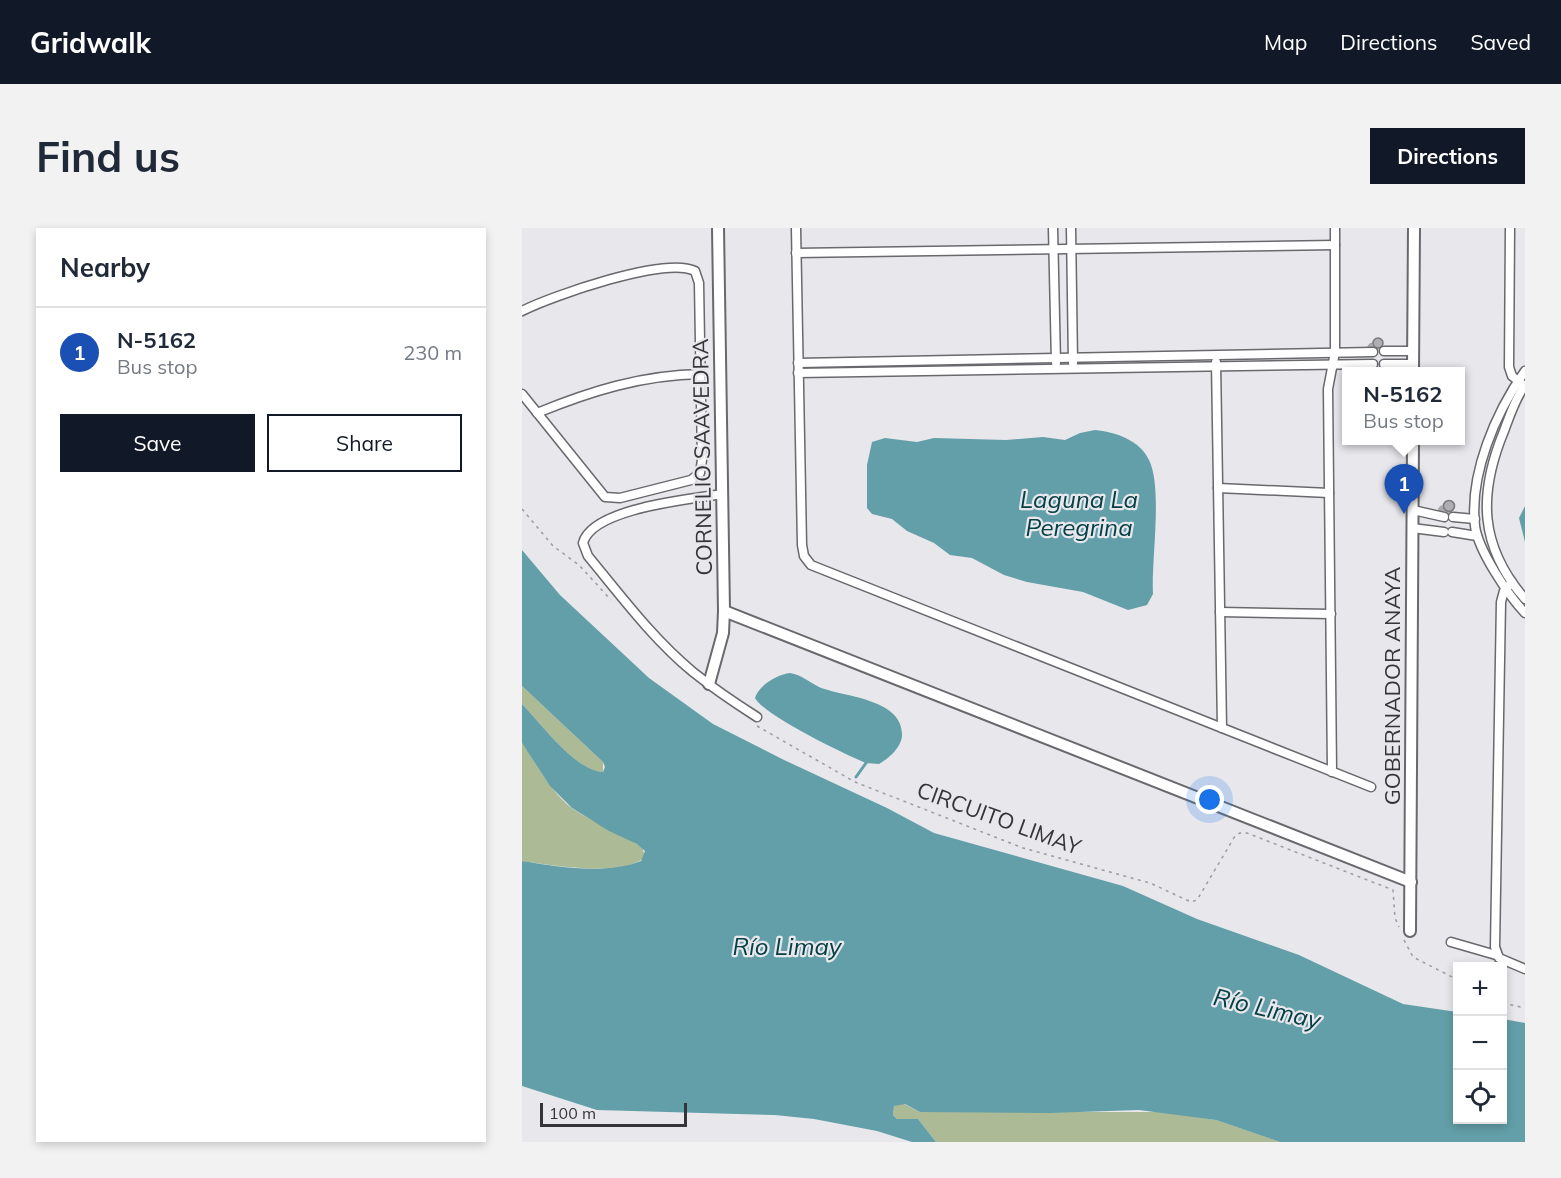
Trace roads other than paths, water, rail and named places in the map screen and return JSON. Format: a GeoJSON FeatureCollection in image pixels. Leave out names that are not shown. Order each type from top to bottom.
{"type":"FeatureCollection","features":[{"type":"Feature","properties":{"kind":"street","name":"CORNELIO SAAVEDRA"},"geometry":{"type":"LineString","coordinates":[[709,684],[723,633],[724,611],[718,228]]}},
{"type":"Feature","properties":{"kind":"street"},"geometry":{"type":"LineString","coordinates":[[796,228],[802,545],[804,556],[811,565],[1371,787]]}},
{"type":"Feature","properties":{"kind":"street"},"geometry":{"type":"LineString","coordinates":[[1053,228],[1056,369]]}},
{"type":"Feature","properties":{"kind":"street"},"geometry":{"type":"LineString","coordinates":[[1071,228],[1073,369]]}},
{"type":"Feature","properties":{"kind":"street"},"geometry":{"type":"LineString","coordinates":[[1332,772],[1328,388],[1335,352],[1335,228]]}},
{"type":"Feature","properties":{"kind":"street"},"geometry":{"type":"LineString","coordinates":[[1413,367],[1414,228]]}},
{"type":"Feature","properties":{"kind":"street"},"geometry":{"type":"LineString","coordinates":[[1510,228],[1509,367],[1523,384]]}},
{"type":"Feature","properties":{"kind":"street"},"geometry":{"type":"LineString","coordinates":[[796,253],[1335,245]]}},
{"type":"Feature","properties":{"kind":"street"},"geometry":{"type":"LineString","coordinates":[[522,311],[631,273],[677,268],[691,269],[697,274],[701,374],[702,465],[700,473],[691,480],[620,498],[610,498],[601,494],[522,394]]}},
{"type":"Feature","properties":{"kind":"street"},"geometry":{"type":"LineString","coordinates":[[1384,351],[1413,351]]}},
{"type":"Feature","properties":{"kind":"street"},"geometry":{"type":"LineString","coordinates":[[798,363],[1373,352]]}},
{"type":"Feature","properties":{"kind":"street"},"geometry":{"type":"LineString","coordinates":[[1216,355],[1222,728]]}},
{"type":"Feature","properties":{"kind":"street"},"geometry":{"type":"LineString","coordinates":[[798,373],[1373,364]]}},
{"type":"Feature","properties":{"kind":"street"},"geometry":{"type":"LineString","coordinates":[[1384,364],[1406,367]]}},
{"type":"Feature","properties":{"kind":"street"},"geometry":{"type":"LineString","coordinates":[[1525,371],[1523,384],[1497,450],[1485,505],[1491,540],[1509,585],[1525,599]]}},
{"type":"Feature","properties":{"kind":"street"},"geometry":{"type":"LineString","coordinates":[[537,413],[618,384],[646,377],[701,374]]}},
{"type":"Feature","properties":{"kind":"street"},"geometry":{"type":"LineString","coordinates":[[1523,384],[1500,415],[1482,466],[1475,519],[1477,536],[1525,613]]}},
{"type":"Feature","properties":{"kind":"street","name":"GOBERNADOR ANAYA"},"geometry":{"type":"LineString","coordinates":[[1404,932],[1411,882],[1413,445]]}},
{"type":"Feature","properties":{"kind":"street"},"geometry":{"type":"LineString","coordinates":[[1218,488],[1329,493]]}},
{"type":"Feature","properties":{"kind":"street"},"geometry":{"type":"LineString","coordinates":[[722,494],[626,512],[589,534],[584,543],[588,556],[644,623],[684,664],[756,721]]}},
{"type":"Feature","properties":{"kind":"street"},"geometry":{"type":"LineString","coordinates":[[1413,510],[1448,517],[1475,519]]}},
{"type":"Feature","properties":{"kind":"street"},"geometry":{"type":"LineString","coordinates":[[1412,528],[1477,536]]}},
{"type":"Feature","properties":{"kind":"street"},"geometry":{"type":"LineString","coordinates":[[1496,955],[1501,602],[1509,585]]}},
{"type":"Feature","properties":{"kind":"street"},"geometry":{"type":"LineString","coordinates":[[724,611],[1411,882]]}},
{"type":"Feature","properties":{"kind":"street"},"geometry":{"type":"LineString","coordinates":[[1220,612],[1331,614]]}},
{"type":"Feature","properties":{"kind":"street"},"geometry":{"type":"LineString","coordinates":[[1451,942],[1496,955],[1502,961],[1525,969]]}},
{"type":"Feature","properties":{"kind":"water","name":"Laguna La Peregrina"},"geometry":{"type":"Polygon","coordinates":[[[1095,430],[1119,435],[1140,447],[1149,460],[1153,472],[1156,506],[1153,594],[1147,605],[1128,610],[1083,592],[1027,582],[1004,575],[972,558],[950,555],[934,543],[907,531],[892,519],[872,514],[867,508],[867,465],[872,442],[885,438],[917,442],[934,438],[1006,440],[1043,437],[1065,440],[1080,433],[1095,430]]]}},
{"type":"Feature","properties":{"kind":"water"},"geometry":{"type":"Polygon","coordinates":[[[1525,506],[1525,542],[1519,518],[1525,506]]]}},
{"type":"Feature","properties":{"kind":"water","name":"Río Limay"},"geometry":{"type":"Polygon","coordinates":[[[522,550],[560,595],[649,678],[713,724],[782,759],[887,808],[934,833],[1123,886],[1197,919],[1299,955],[1403,1004],[1453,1011],[1453,1124],[1507,1124],[1507,1020],[1525,1023],[1525,1142],[1280,1142],[1216,1120],[1139,1110],[1049,1113],[920,1112],[905,1104],[894,1106],[893,1115],[897,1119],[918,1119],[936,1142],[912,1142],[877,1131],[814,1119],[775,1115],[597,1110],[522,1086],[522,861],[551,866],[612,868],[641,861],[645,851],[637,844],[609,831],[572,808],[550,786],[522,743],[522,704],[570,755],[592,769],[603,772],[605,767],[603,762],[522,686],[522,550]]]}},
{"type":"Feature","properties":{"kind":"water"},"geometry":{"type":"Polygon","coordinates":[[[790,673],[819,687],[883,706],[900,723],[902,736],[897,749],[879,764],[866,763],[806,734],[762,706],[755,698],[760,689],[769,681],[790,673]]]}},
{"type":"Feature","properties":{"kind":"waterway"},"geometry":{"type":"LineString","coordinates":[[856,777],[866,763]]}},
{"type":"Feature","properties":{"kind":"place","name":"N-5162"},"geometry":{"type":"Point","coordinates":[1404,514]}}]}
